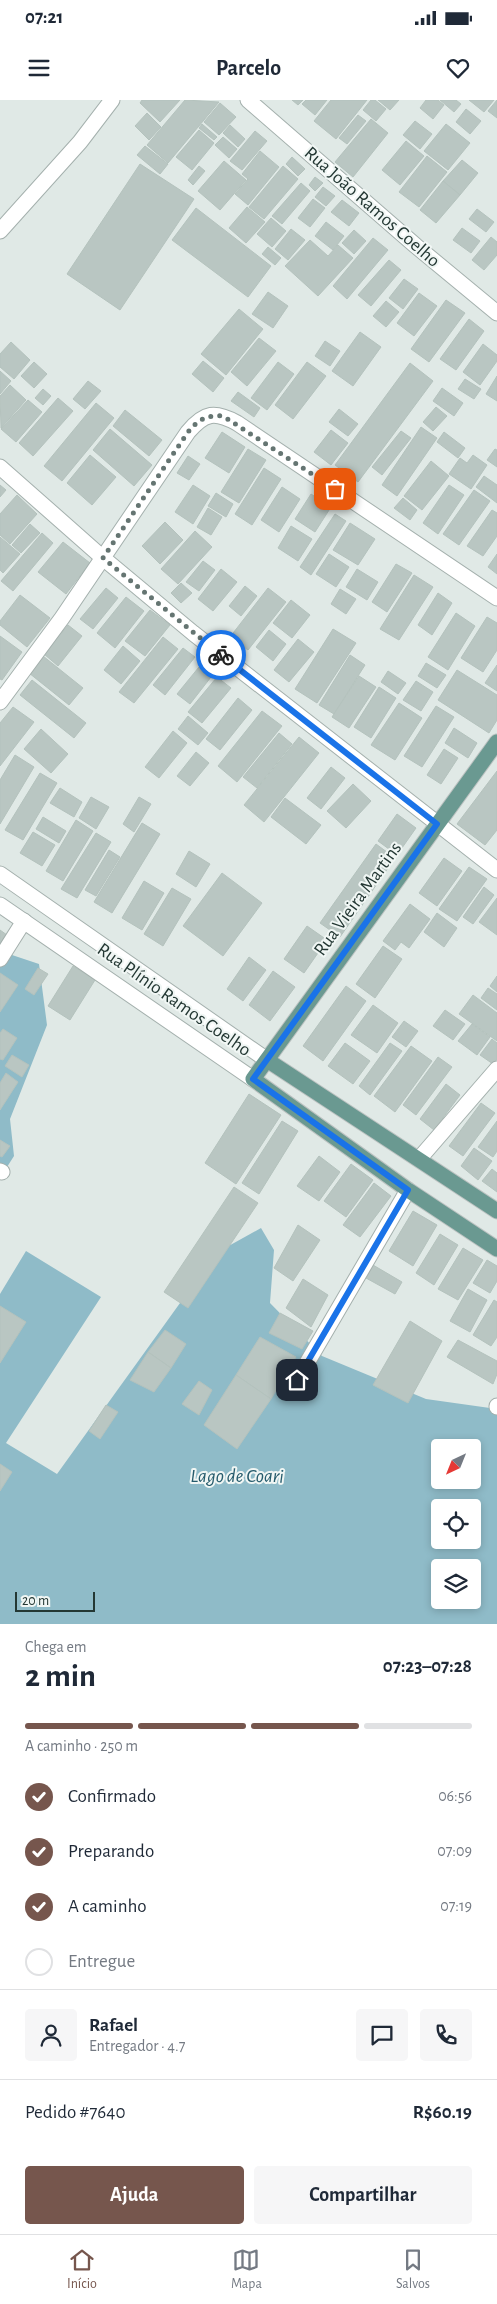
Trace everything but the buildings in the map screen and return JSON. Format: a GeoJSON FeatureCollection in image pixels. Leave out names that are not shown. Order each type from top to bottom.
{"type":"FeatureCollection","features":[{"type":"Feature","properties":{"kind":"main road","name":"Rua Vieira Martins"},"geometry":{"type":"LineString","coordinates":[[253,1079],[497,742]]}},
{"type":"Feature","properties":{"kind":"main road","name":"Rua Plínio Ramos Coelho"},"geometry":{"type":"LineString","coordinates":[[267,1060],[497,1212]]}},
{"type":"Feature","properties":{"kind":"main road","name":"Rua Plínio Ramos Coelho"},"geometry":{"type":"LineString","coordinates":[[253,1079],[408,1190],[497,1249]]}},
{"type":"Feature","properties":{"kind":"street"},"geometry":{"type":"LineString","coordinates":[[0,231],[80,142],[112,100]]}},
{"type":"Feature","properties":{"kind":"street","name":"Rua João Ramos Coelho"},"geometry":{"type":"LineString","coordinates":[[248,100],[416,246],[497,313]]}},
{"type":"Feature","properties":{"kind":"street"},"geometry":{"type":"LineString","coordinates":[[0,702],[62,618],[199,420],[210,415],[223,416],[237,424],[497,598]]}},
{"type":"Feature","properties":{"kind":"street"},"geometry":{"type":"LineString","coordinates":[[0,467],[103,558],[193,633],[497,870]]}},
{"type":"Feature","properties":{"kind":"street","name":"Rua Plínio Ramos Coelho"},"geometry":{"type":"LineString","coordinates":[[0,874],[267,1060]]}},
{"type":"Feature","properties":{"kind":"street","name":"Rua Plínio Ramos Coelho"},"geometry":{"type":"LineString","coordinates":[[0,905],[253,1079]]}},
{"type":"Feature","properties":{"kind":"street"},"geometry":{"type":"LineString","coordinates":[[0,959],[24,921]]}},
{"type":"Feature","properties":{"kind":"street"},"geometry":{"type":"LineString","coordinates":[[419,1160],[497,1069]]}},
{"type":"Feature","properties":{"kind":"street"},"geometry":{"type":"LineString","coordinates":[[297,1380],[408,1190]]}},
{"type":"Feature","properties":{"kind":"water"},"geometry":{"type":"Polygon","coordinates":[[[12,955],[39,964],[47,1025],[10,1119],[14,1156],[0,1178],[0,961],[12,955]]]}},
{"type":"Feature","properties":{"kind":"water","name":"Lago de Coari"},"geometry":{"type":"Polygon","coordinates":[[[261,1228],[274,1250],[270,1303],[322,1356],[426,1399],[497,1409],[497,1624],[0,1624],[0,1294],[26,1251],[101,1297],[6,1443],[57,1474],[216,1253],[261,1228]]]}},
{"type":"Feature","properties":{"kind":"way so far"},"geometry":{"type":"LineString","coordinates":[[221,655],[103,558],[188,432],[199,420],[210,415],[223,416],[335,489]]}},
{"type":"Feature","properties":{"kind":"route"},"geometry":{"type":"LineString","coordinates":[[221,655],[437,824],[253,1079],[408,1190],[297,1380]]}}]}
